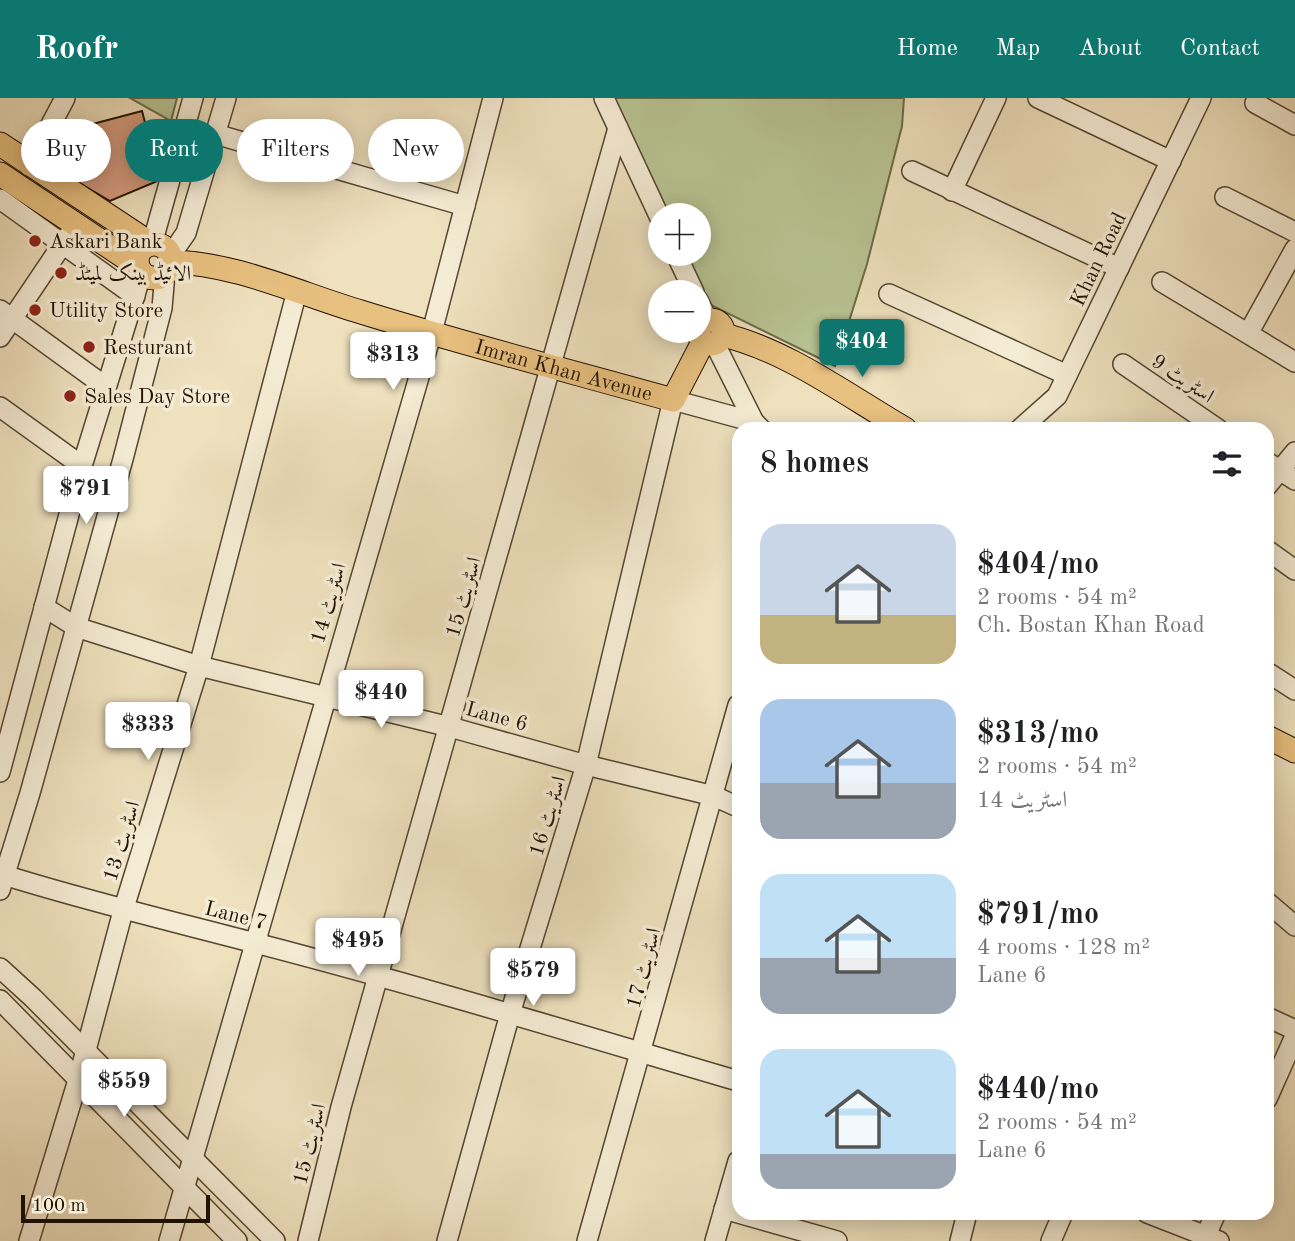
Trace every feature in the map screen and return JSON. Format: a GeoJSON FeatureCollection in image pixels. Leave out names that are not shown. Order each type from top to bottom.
{"type":"FeatureCollection","features":[{"type":"Feature","properties":{"kind":"main road","name":"Imran Khan Avenue"},"geometry":{"type":"LineString","coordinates":[[0,144],[21,160]]}},
{"type":"Feature","properties":{"kind":"main road"},"geometry":{"type":"LineString","coordinates":[[0,174],[140,269]]}},
{"type":"Feature","properties":{"kind":"main road","name":"Imran Khan Avenue"},"geometry":{"type":"LineString","coordinates":[[53,182],[162,256],[297,291],[673,400]]}},
{"type":"Feature","properties":{"kind":"main road"},"geometry":{"type":"LineString","coordinates":[[140,269],[140,252],[162,256]]}},
{"type":"Feature","properties":{"kind":"main road"},"geometry":{"type":"LineString","coordinates":[[711,330],[743,340],[798,367],[893,422]]}},
{"type":"Feature","properties":{"kind":"main road"},"geometry":{"type":"LineString","coordinates":[[673,400],[702,343]]}},
{"type":"Feature","properties":{"kind":"main road"},"geometry":{"type":"LineString","coordinates":[[1274,740],[1295,751]]}},
{"type":"Feature","properties":{"kind":"street"},"geometry":{"type":"LineString","coordinates":[[54,119],[65,98]]}},
{"type":"Feature","properties":{"kind":"street"},"geometry":{"type":"LineString","coordinates":[[2,883],[76,627],[159,320],[162,256],[192,98]]}},
{"type":"Feature","properties":{"kind":"street"},"geometry":{"type":"LineString","coordinates":[[220,119],[226,98]]}},
{"type":"Feature","properties":{"kind":"street","name":"اسٹریٹ 14"},"geometry":{"type":"LineString","coordinates":[[169,1241],[432,332],[493,98]]}},
{"type":"Feature","properties":{"kind":"street"},"geometry":{"type":"LineString","coordinates":[[604,98],[653,203]]}},
{"type":"Feature","properties":{"kind":"street"},"geometry":{"type":"LineString","coordinates":[[952,191],[996,98]]}},
{"type":"Feature","properties":{"kind":"street"},"geometry":{"type":"LineString","coordinates":[[1038,98],[1171,161]]}},
{"type":"Feature","properties":{"kind":"street","name":"Khan Road"},"geometry":{"type":"LineString","coordinates":[[1028,422],[1057,396],[1201,98]]}},
{"type":"Feature","properties":{"kind":"street"},"geometry":{"type":"LineString","coordinates":[[1255,103],[1295,125]]}},
{"type":"Feature","properties":{"kind":"street","name":"اسٹریٹ 15"},"geometry":{"type":"LineString","coordinates":[[308,1241],[341,1107],[618,128]]}},
{"type":"Feature","properties":{"kind":"street"},"geometry":{"type":"LineString","coordinates":[[223,136],[465,206]]}},
{"type":"Feature","properties":{"kind":"street"},"geometry":{"type":"LineString","coordinates":[[912,171],[1119,268]]}},
{"type":"Feature","properties":{"kind":"street"},"geometry":{"type":"LineString","coordinates":[[162,256],[186,233],[201,182]]}},
{"type":"Feature","properties":{"kind":"street"},"geometry":{"type":"LineString","coordinates":[[1225,197],[1295,232]]}},
{"type":"Feature","properties":{"kind":"street"},"geometry":{"type":"LineString","coordinates":[[0,200],[135,296]]}},
{"type":"Feature","properties":{"kind":"street"},"geometry":{"type":"LineString","coordinates":[[0,337],[6,314],[76,224]]}},
{"type":"Feature","properties":{"kind":"street"},"geometry":{"type":"LineString","coordinates":[[1249,332],[1295,249]]}},
{"type":"Feature","properties":{"kind":"street"},"geometry":{"type":"LineString","coordinates":[[0,772],[82,466],[135,296],[140,269]]}},
{"type":"Feature","properties":{"kind":"street"},"geometry":{"type":"LineString","coordinates":[[1162,282],[1295,362]]}},
{"type":"Feature","properties":{"kind":"street","name":"اسٹریٹ 13"},"geometry":{"type":"LineString","coordinates":[[29,1241],[78,1080],[123,911],[199,667],[297,291]]}},
{"type":"Feature","properties":{"kind":"street"},"geometry":{"type":"LineString","coordinates":[[889,294],[1067,375]]}},
{"type":"Feature","properties":{"kind":"street"},"geometry":{"type":"LineString","coordinates":[[6,314],[106,387]]}},
{"type":"Feature","properties":{"kind":"street"},"geometry":{"type":"LineString","coordinates":[[711,333],[755,422]]}},
{"type":"Feature","properties":{"kind":"street","name":"اسٹریٹ 9"},"geometry":{"type":"LineString","coordinates":[[1123,364],[1208,422]]}},
{"type":"Feature","properties":{"kind":"street","name":"Imran Khan Avenue"},"geometry":{"type":"LineString","coordinates":[[673,400],[744,422]]}},
{"type":"Feature","properties":{"kind":"street","name":"اسٹریٹ 16"},"geometry":{"type":"LineString","coordinates":[[447,1241],[510,1014],[586,765],[673,400]]}},
{"type":"Feature","properties":{"kind":"street"},"geometry":{"type":"LineString","coordinates":[[0,407],[82,466]]}},
{"type":"Feature","properties":{"kind":"street"},"geometry":{"type":"LineString","coordinates":[[1277,475],[1295,452]]}},
{"type":"Feature","properties":{"kind":"street"},"geometry":{"type":"LineString","coordinates":[[1274,555],[1295,570]]}},
{"type":"Feature","properties":{"kind":"street","name":"Lane 6"},"geometry":{"type":"LineString","coordinates":[[44,607],[76,627],[199,667],[450,727],[586,765],[714,796],[732,804]]}},
{"type":"Feature","properties":{"kind":"street"},"geometry":{"type":"LineString","coordinates":[[1274,676],[1295,690]]}},
{"type":"Feature","properties":{"kind":"street","name":"اسٹریٹ 17"},"geometry":{"type":"LineString","coordinates":[[587,1241],[643,1052],[732,728]]}},
{"type":"Feature","properties":{"kind":"street","name":"Lane 7"},"geometry":{"type":"LineString","coordinates":[[2,883],[255,943],[732,1079]]}},
{"type":"Feature","properties":{"kind":"street"},"geometry":{"type":"LineString","coordinates":[[1274,908],[1295,926]]}},
{"type":"Feature","properties":{"kind":"street"},"geometry":{"type":"LineString","coordinates":[[0,968],[275,1241]]}},
{"type":"Feature","properties":{"kind":"street"},"geometry":{"type":"LineString","coordinates":[[0,1000],[237,1241]]}},
{"type":"Feature","properties":{"kind":"street"},"geometry":{"type":"LineString","coordinates":[[1274,1020],[1295,1030]]}},
{"type":"Feature","properties":{"kind":"street"},"geometry":{"type":"LineString","coordinates":[[1274,1083],[1295,1036]]}},
{"type":"Feature","properties":{"kind":"street"},"geometry":{"type":"LineString","coordinates":[[715,1241],[732,1182]]}},
{"type":"Feature","properties":{"kind":"street"},"geometry":{"type":"LineString","coordinates":[[724,1209],[732,1211]]}},
{"type":"Feature","properties":{"kind":"street"},"geometry":{"type":"LineString","coordinates":[[763,1220],[837,1241]]}},
{"type":"Feature","properties":{"kind":"street"},"geometry":{"type":"LineString","coordinates":[[960,1241],[965,1220]]}},
{"type":"Feature","properties":{"kind":"street"},"geometry":{"type":"LineString","coordinates":[[1051,1241],[1060,1220]]}},
{"type":"Feature","properties":{"kind":"street"},"geometry":{"type":"LineString","coordinates":[[1165,1220],[1212,1238],[1215,1220]]}},
{"type":"Feature","properties":{"kind":"green space"},"geometry":{"type":"Polygon","coordinates":[[[130,98],[177,98],[172,119],[130,98]]]}},
{"type":"Feature","properties":{"kind":"green space"},"geometry":{"type":"Polygon","coordinates":[[[604,98],[904,98],[902,126],[867,264],[835,366],[711,305],[711,280],[692,280],[684,266],[711,266],[711,203],[654,203],[604,98]]]}},
{"type":"Feature","properties":{"kind":"building"},"geometry":{"type":"Polygon","coordinates":[[[142,111],[144,119],[125,119],[125,182],[155,182],[110,201],[77,182],[111,182],[111,119],[142,111]]]}},
{"type":"Feature","properties":{"kind":"place","name":"Askari Bank"},"geometry":{"type":"Point","coordinates":[35,241]}},
{"type":"Feature","properties":{"kind":"place","name":"الائیڈ بینک لمیٹڈ"},"geometry":{"type":"Point","coordinates":[61,273]}},
{"type":"Feature","properties":{"kind":"place","name":"Utility Store"},"geometry":{"type":"Point","coordinates":[35,310]}},
{"type":"Feature","properties":{"kind":"place","name":"Resturant"},"geometry":{"type":"Point","coordinates":[89,347]}},
{"type":"Feature","properties":{"kind":"place","name":"Sales Day Store"},"geometry":{"type":"Point","coordinates":[70,396]}}]}
